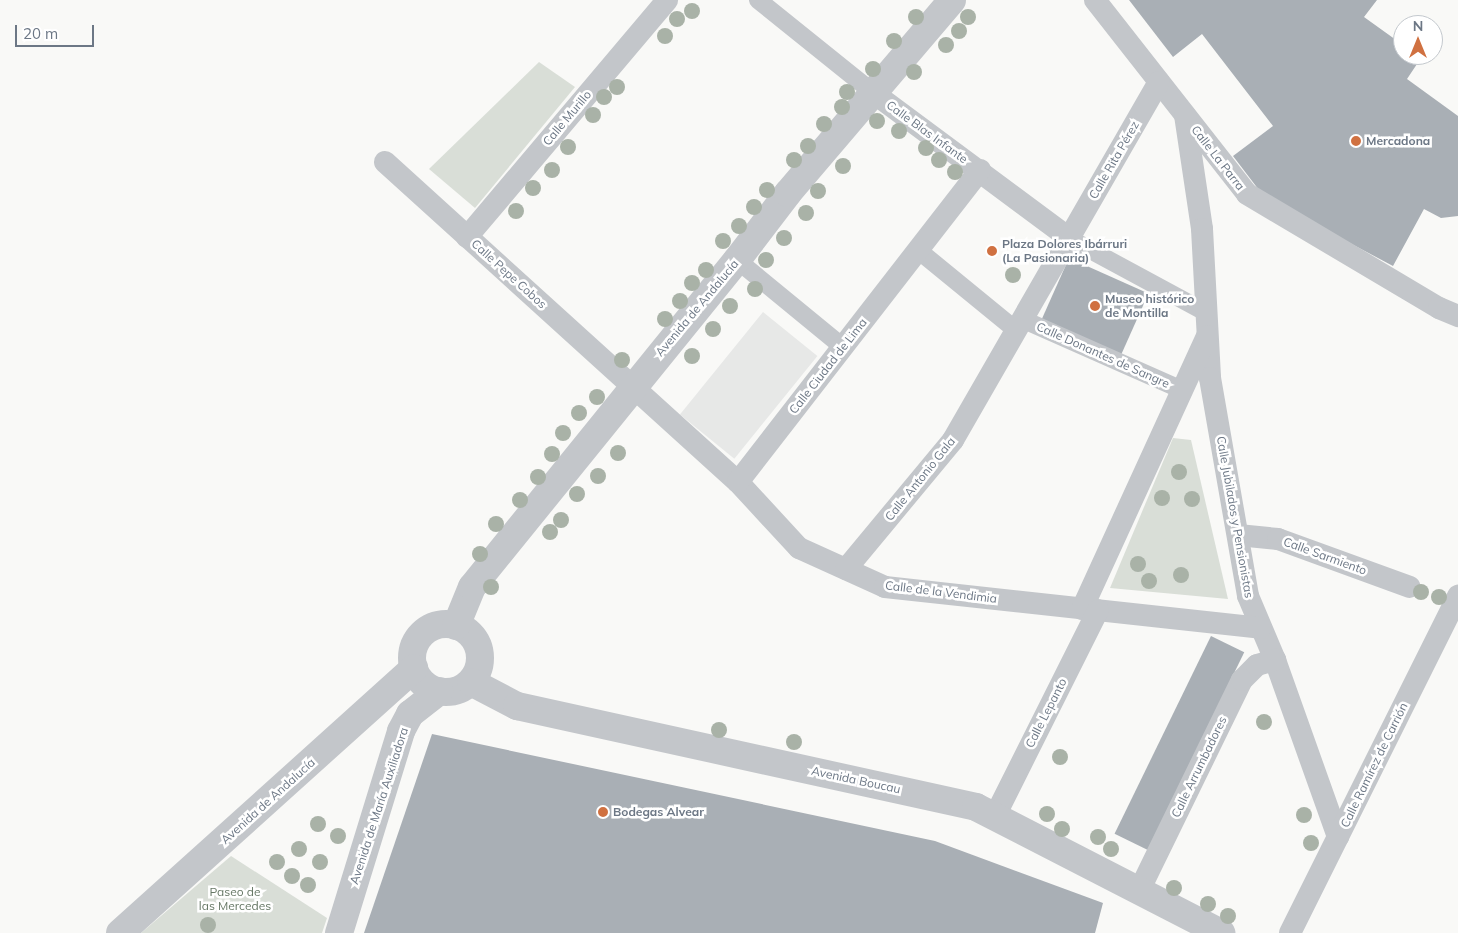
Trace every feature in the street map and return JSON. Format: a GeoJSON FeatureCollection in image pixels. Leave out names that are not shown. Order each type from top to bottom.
{"type":"FeatureCollection","features":[{"type":"Feature","properties":{"kind":"street","name":"Calle Murillo"},"geometry":{"type":"LineString","coordinates":[[467,236],[667,0]]}},
{"type":"Feature","properties":{"kind":"street"},"geometry":{"type":"LineString","coordinates":[[758,0],[875,94]]}},
{"type":"Feature","properties":{"kind":"street","name":"Avenida de Andalucía"},"geometry":{"type":"LineString","coordinates":[[456,626],[472,587],[737,260],[788,193],[875,94],[952,0]]}},
{"type":"Feature","properties":{"kind":"street","name":"Calle La Parra"},"geometry":{"type":"LineString","coordinates":[[1095,0],[1247,194],[1439,308],[1458,316]]}},
{"type":"Feature","properties":{"kind":"street","name":"Calle Rita Pérez"},"geometry":{"type":"LineString","coordinates":[[1070,239],[1159,82]]}},
{"type":"Feature","properties":{"kind":"street","name":"Calle Blas Infante"},"geometry":{"type":"LineString","coordinates":[[875,94],[980,170]]}},
{"type":"Feature","properties":{"kind":"street","name":"Calle Jubilados y Pensionistas"},"geometry":{"type":"LineString","coordinates":[[1184,115],[1202,229],[1210,378],[1248,596],[1275,660],[1338,837]]}},
{"type":"Feature","properties":{"kind":"street","name":"Calle Pepe Cobos"},"geometry":{"type":"LineString","coordinates":[[385,162],[634,386]]}},
{"type":"Feature","properties":{"kind":"street"},"geometry":{"type":"LineString","coordinates":[[1070,239],[1020,325],[918,250],[980,170],[1070,239],[1208,323]]}},
{"type":"Feature","properties":{"kind":"street","name":"Calle Ciudad de Lima"},"geometry":{"type":"LineString","coordinates":[[738,482],[918,250]]}},
{"type":"Feature","properties":{"kind":"street"},"geometry":{"type":"LineString","coordinates":[[737,260],[843,347]]}},
{"type":"Feature","properties":{"kind":"street","name":"Calle Jubilados y Pensionistas"},"geometry":{"type":"LineString","coordinates":[[1090,610],[1208,323]]}},
{"type":"Feature","properties":{"kind":"street","name":"Calle Donantes de Sangre"},"geometry":{"type":"LineString","coordinates":[[1020,325],[1182,390]]}},
{"type":"Feature","properties":{"kind":"street","name":"Calle Antonio Gala"},"geometry":{"type":"LineString","coordinates":[[846,570],[953,440],[1020,325]]}},
{"type":"Feature","properties":{"kind":"street","name":"Calle de la Vendimia"},"geometry":{"type":"LineString","coordinates":[[634,386],[738,482],[799,548],[885,587],[1261,628]]}},
{"type":"Feature","properties":{"kind":"street","name":"Calle Sarmiento"},"geometry":{"type":"LineString","coordinates":[[1238,535],[1278,540],[1410,587]]}},
{"type":"Feature","properties":{"kind":"street","name":"Calle Ramírez de Carrión"},"geometry":{"type":"LineString","coordinates":[[1290,933],[1458,596]]}},
{"type":"Feature","properties":{"kind":"street","name":"Calle Lepanto"},"geometry":{"type":"LineString","coordinates":[[995,816],[1090,610]]}},
{"type":"Feature","properties":{"kind":"street"},"geometry":{"type":"LineString","coordinates":[[442,624],[456,626],[469,632],[477,643],[481,656],[479,670],[471,682],[456,691],[439,691],[419,678],[414,668],[412,653],[418,639],[428,629],[442,624]]}},
{"type":"Feature","properties":{"kind":"street","name":"Calle Arrumbadores"},"geometry":{"type":"LineString","coordinates":[[1139,891],[1242,680],[1257,666],[1275,660]]}},
{"type":"Feature","properties":{"kind":"street","name":"Avenida de Andalucía"},"geometry":{"type":"LineString","coordinates":[[120,933],[414,668]]}},
{"type":"Feature","properties":{"kind":"street","name":"Avenida Boucau"},"geometry":{"type":"LineString","coordinates":[[471,682],[517,706],[976,807],[1221,933]]}},
{"type":"Feature","properties":{"kind":"street","name":"Avenida de María Auxiliadora"},"geometry":{"type":"LineString","coordinates":[[339,933],[401,731],[410,714],[439,691]]}},
{"type":"Feature","properties":{"kind":"shaded area"},"geometry":{"type":"Polygon","coordinates":[[[763,312],[817,356],[734,459],[680,415],[763,312]]]}},
{"type":"Feature","properties":{"kind":"green space"},"geometry":{"type":"Polygon","coordinates":[[[539,62],[575,87],[475,208],[429,169],[539,62]]]}},
{"type":"Feature","properties":{"kind":"green space"},"geometry":{"type":"Polygon","coordinates":[[[1173,438],[1191,440],[1228,599],[1110,588],[1173,438]]]}},
{"type":"Feature","properties":{"kind":"green space","name":"Paseo de las Mercedes"},"geometry":{"type":"Polygon","coordinates":[[[231,856],[327,918],[322,933],[141,933],[231,856]]]}},
{"type":"Feature","properties":{"kind":"building","name":"Mercadona"},"geometry":{"type":"Polygon","coordinates":[[[1129,0],[1377,0],[1364,17],[1393,38],[1393,65],[1416,65],[1407,79],[1458,116],[1458,216],[1441,218],[1424,209],[1393,266],[1265,198],[1233,156],[1273,126],[1202,34],[1173,57],[1129,0]]]}},
{"type":"Feature","properties":{"kind":"building","name":"Museo histórico de Montilla"},"geometry":{"type":"Polygon","coordinates":[[[1069,258],[1148,293],[1121,355],[1042,319],[1069,258]]]}},
{"type":"Feature","properties":{"kind":"building"},"geometry":{"type":"Polygon","coordinates":[[[1211,636],[1244,652],[1148,850],[1115,834],[1211,636]]]}},
{"type":"Feature","properties":{"kind":"building","name":"Bodegas Alvear"},"geometry":{"type":"Polygon","coordinates":[[[432,734],[935,841],[1103,903],[1095,933],[364,933],[432,734]]]}},
{"type":"Feature","properties":{"kind":"place","name":"Mercadona"},"geometry":{"type":"Point","coordinates":[1356,141]}},
{"type":"Feature","properties":{"kind":"place","name":"Plaza Dolores Ibárruri (La Pasionaria)"},"geometry":{"type":"Point","coordinates":[992,251]}},
{"type":"Feature","properties":{"kind":"place","name":"Museo histórico de Montilla"},"geometry":{"type":"Point","coordinates":[1095,306]}},
{"type":"Feature","properties":{"kind":"place","name":"Bodegas Alvear"},"geometry":{"type":"Point","coordinates":[603,812]}}]}
